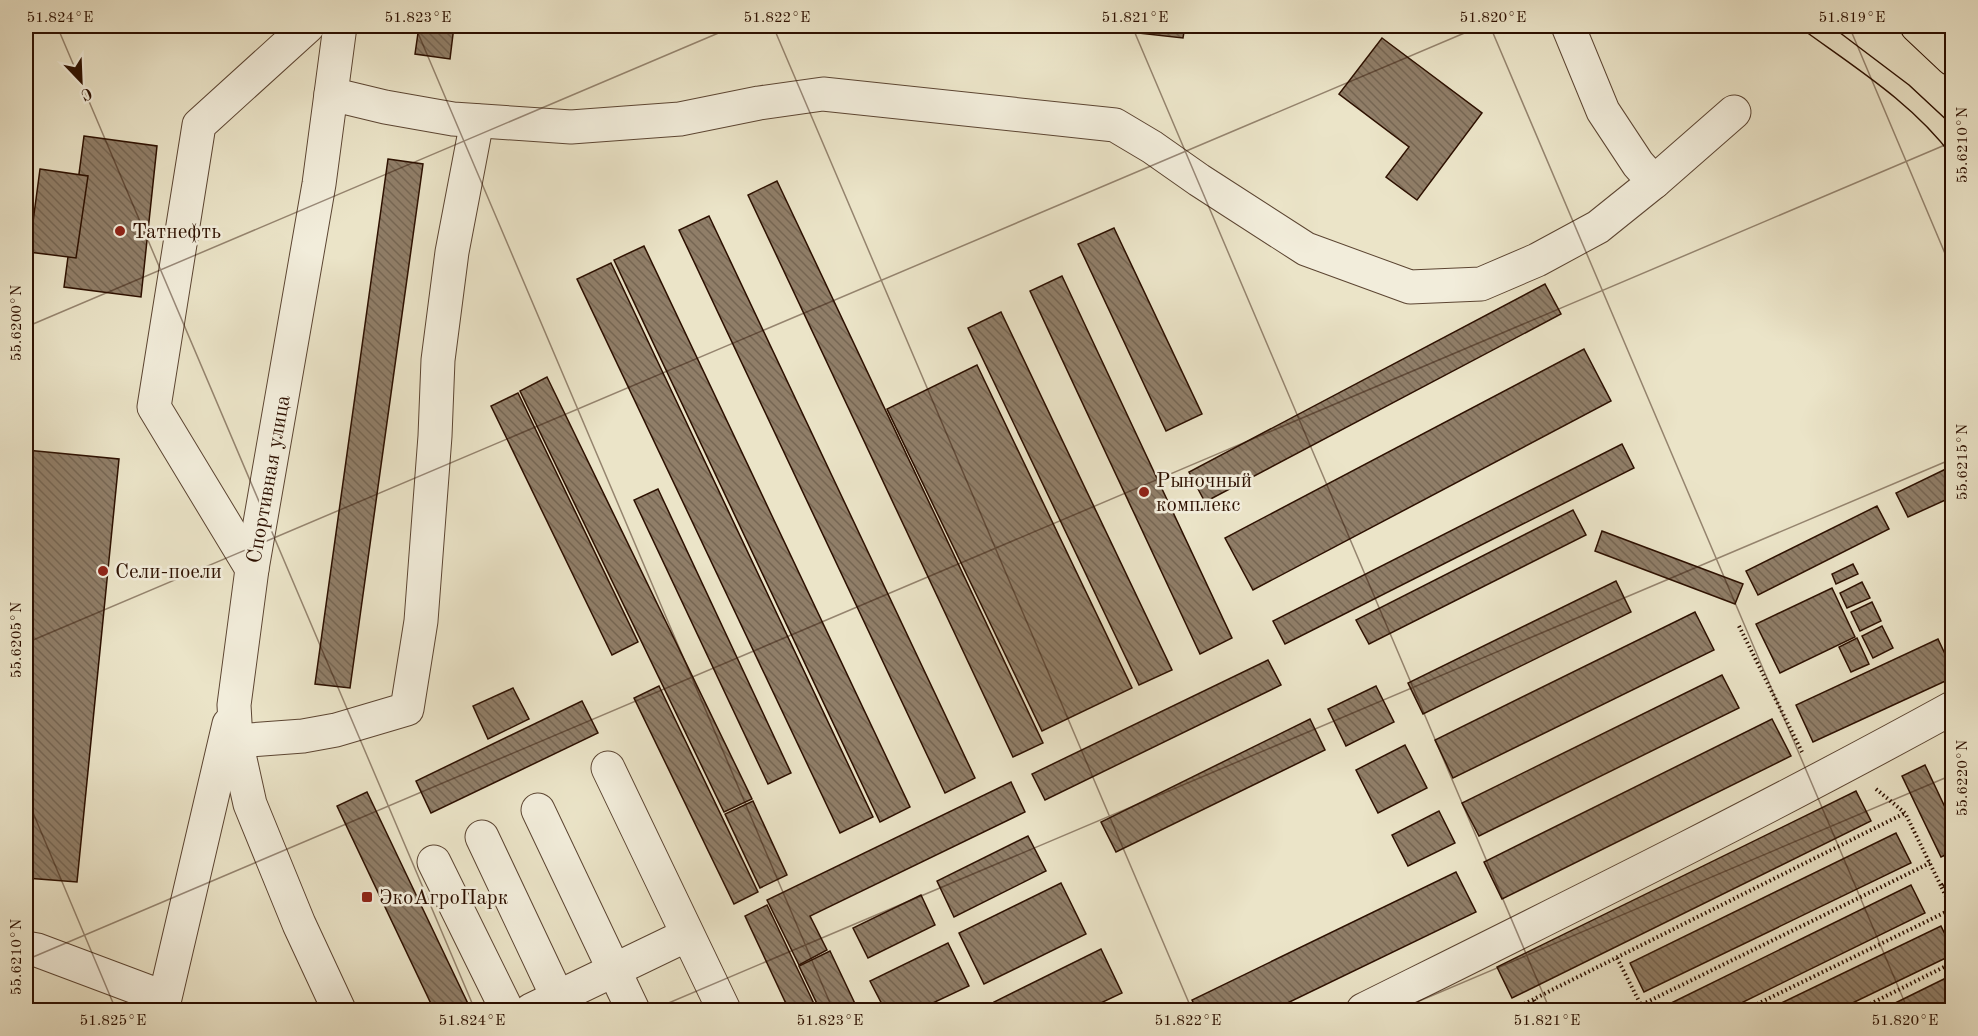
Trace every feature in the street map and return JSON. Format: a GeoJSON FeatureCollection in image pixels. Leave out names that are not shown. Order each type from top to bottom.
{"type":"FeatureCollection","features":[{"type":"Feature","properties":{"kind":"main road"},"geometry":{"type":"LineString","coordinates":[[1917,26],[1953,59]]}},
{"type":"Feature","properties":{"kind":"street"},"geometry":{"type":"LineString","coordinates":[[252,569],[154,407],[199,125],[308,26]]}},
{"type":"Feature","properties":{"kind":"street","name":"Спортивная улица"},"geometry":{"type":"LineString","coordinates":[[339,1011],[299,924],[250,804],[236,741],[234,705],[252,569],[319,184],[340,26]]}},
{"type":"Feature","properties":{"kind":"street"},"geometry":{"type":"LineString","coordinates":[[1569,26],[1603,111],[1638,164],[1654,182]]}},
{"type":"Feature","properties":{"kind":"street"},"geometry":{"type":"LineString","coordinates":[[331,94],[384,107],[453,119],[571,127],[680,119],[759,103],[823,94],[1115,125],[1306,249],[1410,287],[1481,284],[1537,260],[1598,227],[1734,112]]}},
{"type":"Feature","properties":{"kind":"street"},"geometry":{"type":"LineString","coordinates":[[236,741],[336,730],[406,710],[421,621],[435,436],[438,360],[452,252],[477,121]]}},
{"type":"Feature","properties":{"kind":"street"},"geometry":{"type":"LineString","coordinates":[[26,948],[163,1004],[234,705]]}},
{"type":"Feature","properties":{"kind":"street"},"geometry":{"type":"LineString","coordinates":[[1363,1011],[1721,831],[1953,708]]}},
{"type":"Feature","properties":{"kind":"street"},"geometry":{"type":"LineString","coordinates":[[608,768],[724,1011]]}},
{"type":"Feature","properties":{"kind":"street"},"geometry":{"type":"LineString","coordinates":[[538,810],[633,1011]]}},
{"type":"Feature","properties":{"kind":"street"},"geometry":{"type":"LineString","coordinates":[[482,837],[545,1004],[687,935]]}},
{"type":"Feature","properties":{"kind":"street"},"geometry":{"type":"LineString","coordinates":[[434,862],[507,1011]]}},
{"type":"Feature","properties":{"kind":"path"},"geometry":{"type":"LineString","coordinates":[[1512,1011],[1905,813]]}},
{"type":"Feature","properties":{"kind":"path"},"geometry":{"type":"LineString","coordinates":[[1641,1005],[1930,863]]}},
{"type":"Feature","properties":{"kind":"path"},"geometry":{"type":"LineString","coordinates":[[1745,1011],[1952,909],[1941,886],[1953,880]]}},
{"type":"Feature","properties":{"kind":"path"},"geometry":{"type":"LineString","coordinates":[[1617,958],[1644,1011]]}},
{"type":"Feature","properties":{"kind":"path"},"geometry":{"type":"LineString","coordinates":[[1858,1011],[1953,963]]}},
{"type":"Feature","properties":{"kind":"path"},"geometry":{"type":"LineString","coordinates":[[1534,1000],[1540,1011]]}},
{"type":"Feature","properties":{"kind":"building"},"geometry":{"type":"Polygon","coordinates":[[[419,26],[454,26],[450,59],[415,54],[419,26]]]}},
{"type":"Feature","properties":{"kind":"building"},"geometry":{"type":"Polygon","coordinates":[[[1075,26],[1185,26],[1183,38],[1075,26]]]}},
{"type":"Feature","properties":{"kind":"building"},"geometry":{"type":"Polygon","coordinates":[[[1382,38],[1482,113],[1417,200],[1386,177],[1409,147],[1339,94],[1382,38]]]}},
{"type":"Feature","properties":{"kind":"building"},"geometry":{"type":"Polygon","coordinates":[[[84,136],[157,146],[141,297],[64,287],[84,136]]]}},
{"type":"Feature","properties":{"kind":"building"},"geometry":{"type":"Polygon","coordinates":[[[388,159],[423,164],[350,688],[315,684],[388,159]]]}},
{"type":"Feature","properties":{"kind":"building"},"geometry":{"type":"Polygon","coordinates":[[[40,169],[88,176],[76,258],[29,252],[40,169]]]}},
{"type":"Feature","properties":{"kind":"building"},"geometry":{"type":"Polygon","coordinates":[[[777,181],[1043,743],[1013,757],[748,195],[777,181]]]}},
{"type":"Feature","properties":{"kind":"building"},"geometry":{"type":"Polygon","coordinates":[[[709,216],[975,778],[945,793],[679,230],[709,216]]]}},
{"type":"Feature","properties":{"kind":"building"},"geometry":{"type":"Polygon","coordinates":[[[1114,228],[1202,414],[1166,431],[1078,244],[1114,228]]]}},
{"type":"Feature","properties":{"kind":"building"},"geometry":{"type":"Polygon","coordinates":[[[644,246],[910,807],[880,822],[614,260],[644,246]]]}},
{"type":"Feature","properties":{"kind":"building"},"geometry":{"type":"Polygon","coordinates":[[[611,263],[873,817],[840,833],[577,279],[611,263]]]}},
{"type":"Feature","properties":{"kind":"building"},"geometry":{"type":"Polygon","coordinates":[[[1062,276],[1232,638],[1200,654],[1030,291],[1062,276]]]}},
{"type":"Feature","properties":{"kind":"building"},"geometry":{"type":"Polygon","coordinates":[[[1545,284],[1561,314],[1205,502],[1189,472],[1545,284]]]}},
{"type":"Feature","properties":{"kind":"building"},"geometry":{"type":"Polygon","coordinates":[[[1001,312],[1172,670],[1139,685],[968,328],[1001,312]]]}},
{"type":"Feature","properties":{"kind":"building"},"geometry":{"type":"Polygon","coordinates":[[[1584,349],[1611,401],[1253,590],[1225,538],[1584,349]]]}},
{"type":"Feature","properties":{"kind":"building"},"geometry":{"type":"Polygon","coordinates":[[[977,365],[1132,688],[1042,731],[887,409],[977,365]]]}},
{"type":"Feature","properties":{"kind":"building"},"geometry":{"type":"Polygon","coordinates":[[[547,377],[752,799],[724,812],[520,391],[547,377]]]}},
{"type":"Feature","properties":{"kind":"building"},"geometry":{"type":"Polygon","coordinates":[[[518,393],[638,642],[612,655],[491,406],[518,393]]]}},
{"type":"Feature","properties":{"kind":"building"},"geometry":{"type":"Polygon","coordinates":[[[1622,444],[1634,468],[1285,644],[1273,621],[1622,444]]]}},
{"type":"Feature","properties":{"kind":"building"},"geometry":{"type":"Polygon","coordinates":[[[26,450],[119,459],[77,882],[26,878],[26,450]]]}},
{"type":"Feature","properties":{"kind":"building"},"geometry":{"type":"Polygon","coordinates":[[[1952,466],[1952,497],[1908,517],[1896,493],[1952,466]]]}},
{"type":"Feature","properties":{"kind":"building"},"geometry":{"type":"Polygon","coordinates":[[[658,489],[791,773],[768,784],[634,500],[658,489]]]}},
{"type":"Feature","properties":{"kind":"building"},"geometry":{"type":"Polygon","coordinates":[[[1877,506],[1889,529],[1758,595],[1746,571],[1877,506]]]}},
{"type":"Feature","properties":{"kind":"building"},"geometry":{"type":"Polygon","coordinates":[[[1573,510],[1586,535],[1369,644],[1356,620],[1573,510]]]}},
{"type":"Feature","properties":{"kind":"building"},"geometry":{"type":"Polygon","coordinates":[[[1602,531],[1743,584],[1735,604],[1595,551],[1602,531]]]}},
{"type":"Feature","properties":{"kind":"building"},"geometry":{"type":"Polygon","coordinates":[[[1853,564],[1858,574],[1836,584],[1832,574],[1853,564]]]}},
{"type":"Feature","properties":{"kind":"building"},"geometry":{"type":"Polygon","coordinates":[[[1616,581],[1631,612],[1423,714],[1408,683],[1616,581]]]}},
{"type":"Feature","properties":{"kind":"building"},"geometry":{"type":"Polygon","coordinates":[[[1862,582],[1870,598],[1847,608],[1840,593],[1862,582]]]}},
{"type":"Feature","properties":{"kind":"building"},"geometry":{"type":"Polygon","coordinates":[[[1832,588],[1855,637],[1780,673],[1756,624],[1832,588]]]}},
{"type":"Feature","properties":{"kind":"building"},"geometry":{"type":"Polygon","coordinates":[[[1872,602],[1881,621],[1860,631],[1851,612],[1872,602]]]}},
{"type":"Feature","properties":{"kind":"building"},"geometry":{"type":"Polygon","coordinates":[[[1695,612],[1714,650],[1453,778],[1435,740],[1695,612]]]}},
{"type":"Feature","properties":{"kind":"building"},"geometry":{"type":"Polygon","coordinates":[[[1882,626],[1893,648],[1873,658],[1862,636],[1882,626]]]}},
{"type":"Feature","properties":{"kind":"building"},"geometry":{"type":"Polygon","coordinates":[[[1857,638],[1869,664],[1851,672],[1839,647],[1857,638]]]}},
{"type":"Feature","properties":{"kind":"building"},"geometry":{"type":"Polygon","coordinates":[[[1938,639],[1952,669],[1952,678],[1813,742],[1796,705],[1938,639]]]}},
{"type":"Feature","properties":{"kind":"building"},"geometry":{"type":"Polygon","coordinates":[[[1268,660],[1281,685],[1045,800],[1032,774],[1268,660]]]}},
{"type":"Feature","properties":{"kind":"building"},"geometry":{"type":"Polygon","coordinates":[[[1722,675],[1739,708],[1479,836],[1462,803],[1722,675]]]}},
{"type":"Feature","properties":{"kind":"building"},"geometry":{"type":"Polygon","coordinates":[[[659,686],[758,892],[734,904],[634,698],[659,686]]]}},
{"type":"Feature","properties":{"kind":"building"},"geometry":{"type":"Polygon","coordinates":[[[1376,686],[1394,722],[1346,746],[1328,709],[1376,686]]]}},
{"type":"Feature","properties":{"kind":"building"},"geometry":{"type":"Polygon","coordinates":[[[513,688],[529,719],[488,739],[473,706],[513,688]]]}},
{"type":"Feature","properties":{"kind":"building"},"geometry":{"type":"Polygon","coordinates":[[[582,701],[598,733],[431,813],[416,781],[582,701]]]}},
{"type":"Feature","properties":{"kind":"building"},"geometry":{"type":"Polygon","coordinates":[[[1310,719],[1325,750],[1116,852],[1101,822],[1310,719]]]}},
{"type":"Feature","properties":{"kind":"building"},"geometry":{"type":"Polygon","coordinates":[[[1772,719],[1791,756],[1502,899],[1484,862],[1772,719]]]}},
{"type":"Feature","properties":{"kind":"building"},"geometry":{"type":"Polygon","coordinates":[[[1405,745],[1427,788],[1378,813],[1356,770],[1405,745]]]}},
{"type":"Feature","properties":{"kind":"building"},"geometry":{"type":"Polygon","coordinates":[[[1925,765],[1952,822],[1952,852],[1941,857],[1902,776],[1925,765]]]}},
{"type":"Feature","properties":{"kind":"building"},"geometry":{"type":"Polygon","coordinates":[[[1011,782],[1025,812],[810,916],[827,950],[799,965],[767,900],[1011,782]]]}},
{"type":"Feature","properties":{"kind":"building"},"geometry":{"type":"Polygon","coordinates":[[[1856,791],[1871,821],[1512,998],[1497,967],[1856,791]]]}},
{"type":"Feature","properties":{"kind":"building"},"geometry":{"type":"Polygon","coordinates":[[[367,792],[471,1010],[434,1010],[337,806],[367,792]]]}},
{"type":"Feature","properties":{"kind":"building"},"geometry":{"type":"Polygon","coordinates":[[[753,801],[787,875],[760,888],[725,814],[753,801]]]}},
{"type":"Feature","properties":{"kind":"building"},"geometry":{"type":"Polygon","coordinates":[[[1439,811],[1455,843],[1408,866],[1392,835],[1439,811]]]}},
{"type":"Feature","properties":{"kind":"building"},"geometry":{"type":"Polygon","coordinates":[[[1896,833],[1911,863],[1644,992],[1630,963],[1896,833]]]}},
{"type":"Feature","properties":{"kind":"building"},"geometry":{"type":"Polygon","coordinates":[[[1028,836],[1046,871],[954,917],[937,881],[1028,836]]]}},
{"type":"Feature","properties":{"kind":"building"},"geometry":{"type":"Polygon","coordinates":[[[1456,872],[1476,912],[1273,1010],[1197,1010],[1192,1000],[1456,872]]]}},
{"type":"Feature","properties":{"kind":"building"},"geometry":{"type":"Polygon","coordinates":[[[1061,883],[1086,934],[984,984],[959,933],[1061,883]]]}},
{"type":"Feature","properties":{"kind":"building"},"geometry":{"type":"Polygon","coordinates":[[[1911,885],[1925,913],[1727,1010],[1657,1010],[1911,885]]]}},
{"type":"Feature","properties":{"kind":"building"},"geometry":{"type":"Polygon","coordinates":[[[921,895],[935,925],[868,958],[853,928],[921,895]]]}},
{"type":"Feature","properties":{"kind":"building"},"geometry":{"type":"Polygon","coordinates":[[[767,905],[817,1010],[789,1010],[745,916],[767,905]]]}},
{"type":"Feature","properties":{"kind":"building"},"geometry":{"type":"Polygon","coordinates":[[[1941,926],[1952,949],[1952,955],[1838,1010],[1767,1010],[1941,926]]]}},
{"type":"Feature","properties":{"kind":"building"},"geometry":{"type":"Polygon","coordinates":[[[948,943],[969,986],[918,1010],[885,1010],[870,981],[948,943]]]}},
{"type":"Feature","properties":{"kind":"building"},"geometry":{"type":"Polygon","coordinates":[[[1101,949],[1122,993],[1086,1010],[998,1010],[994,1002],[1101,949]]]}},
{"type":"Feature","properties":{"kind":"building"},"geometry":{"type":"Polygon","coordinates":[[[830,951],[858,1010],[820,1010],[799,966],[830,951]]]}},
{"type":"Feature","properties":{"kind":"building"},"geometry":{"type":"Polygon","coordinates":[[[1952,975],[1952,1010],[1881,1010],[1952,975]]]}},
{"type":"Feature","properties":{"kind":"tram line"},"geometry":{"type":"LineString","coordinates":[[1798,26],[1900,101],[1919,118],[1952,156]]}},
{"type":"Feature","properties":{"kind":"tram line"},"geometry":{"type":"LineString","coordinates":[[1831,26],[1909,85],[1952,125]]}},
{"type":"Feature","properties":{"kind":"place","name":"Татнефть"},"geometry":{"type":"Point","coordinates":[120,231]}},
{"type":"Feature","properties":{"kind":"place","name":"Рыночный комплекс"},"geometry":{"type":"Point","coordinates":[1144,492]}},
{"type":"Feature","properties":{"kind":"place","name":"Сели-поели"},"geometry":{"type":"Point","coordinates":[103,571]}},
{"type":"Feature","properties":{"kind":"place","name":"ЭкоАгроПарк"},"geometry":{"type":"Point","coordinates":[367,897]}}]}
